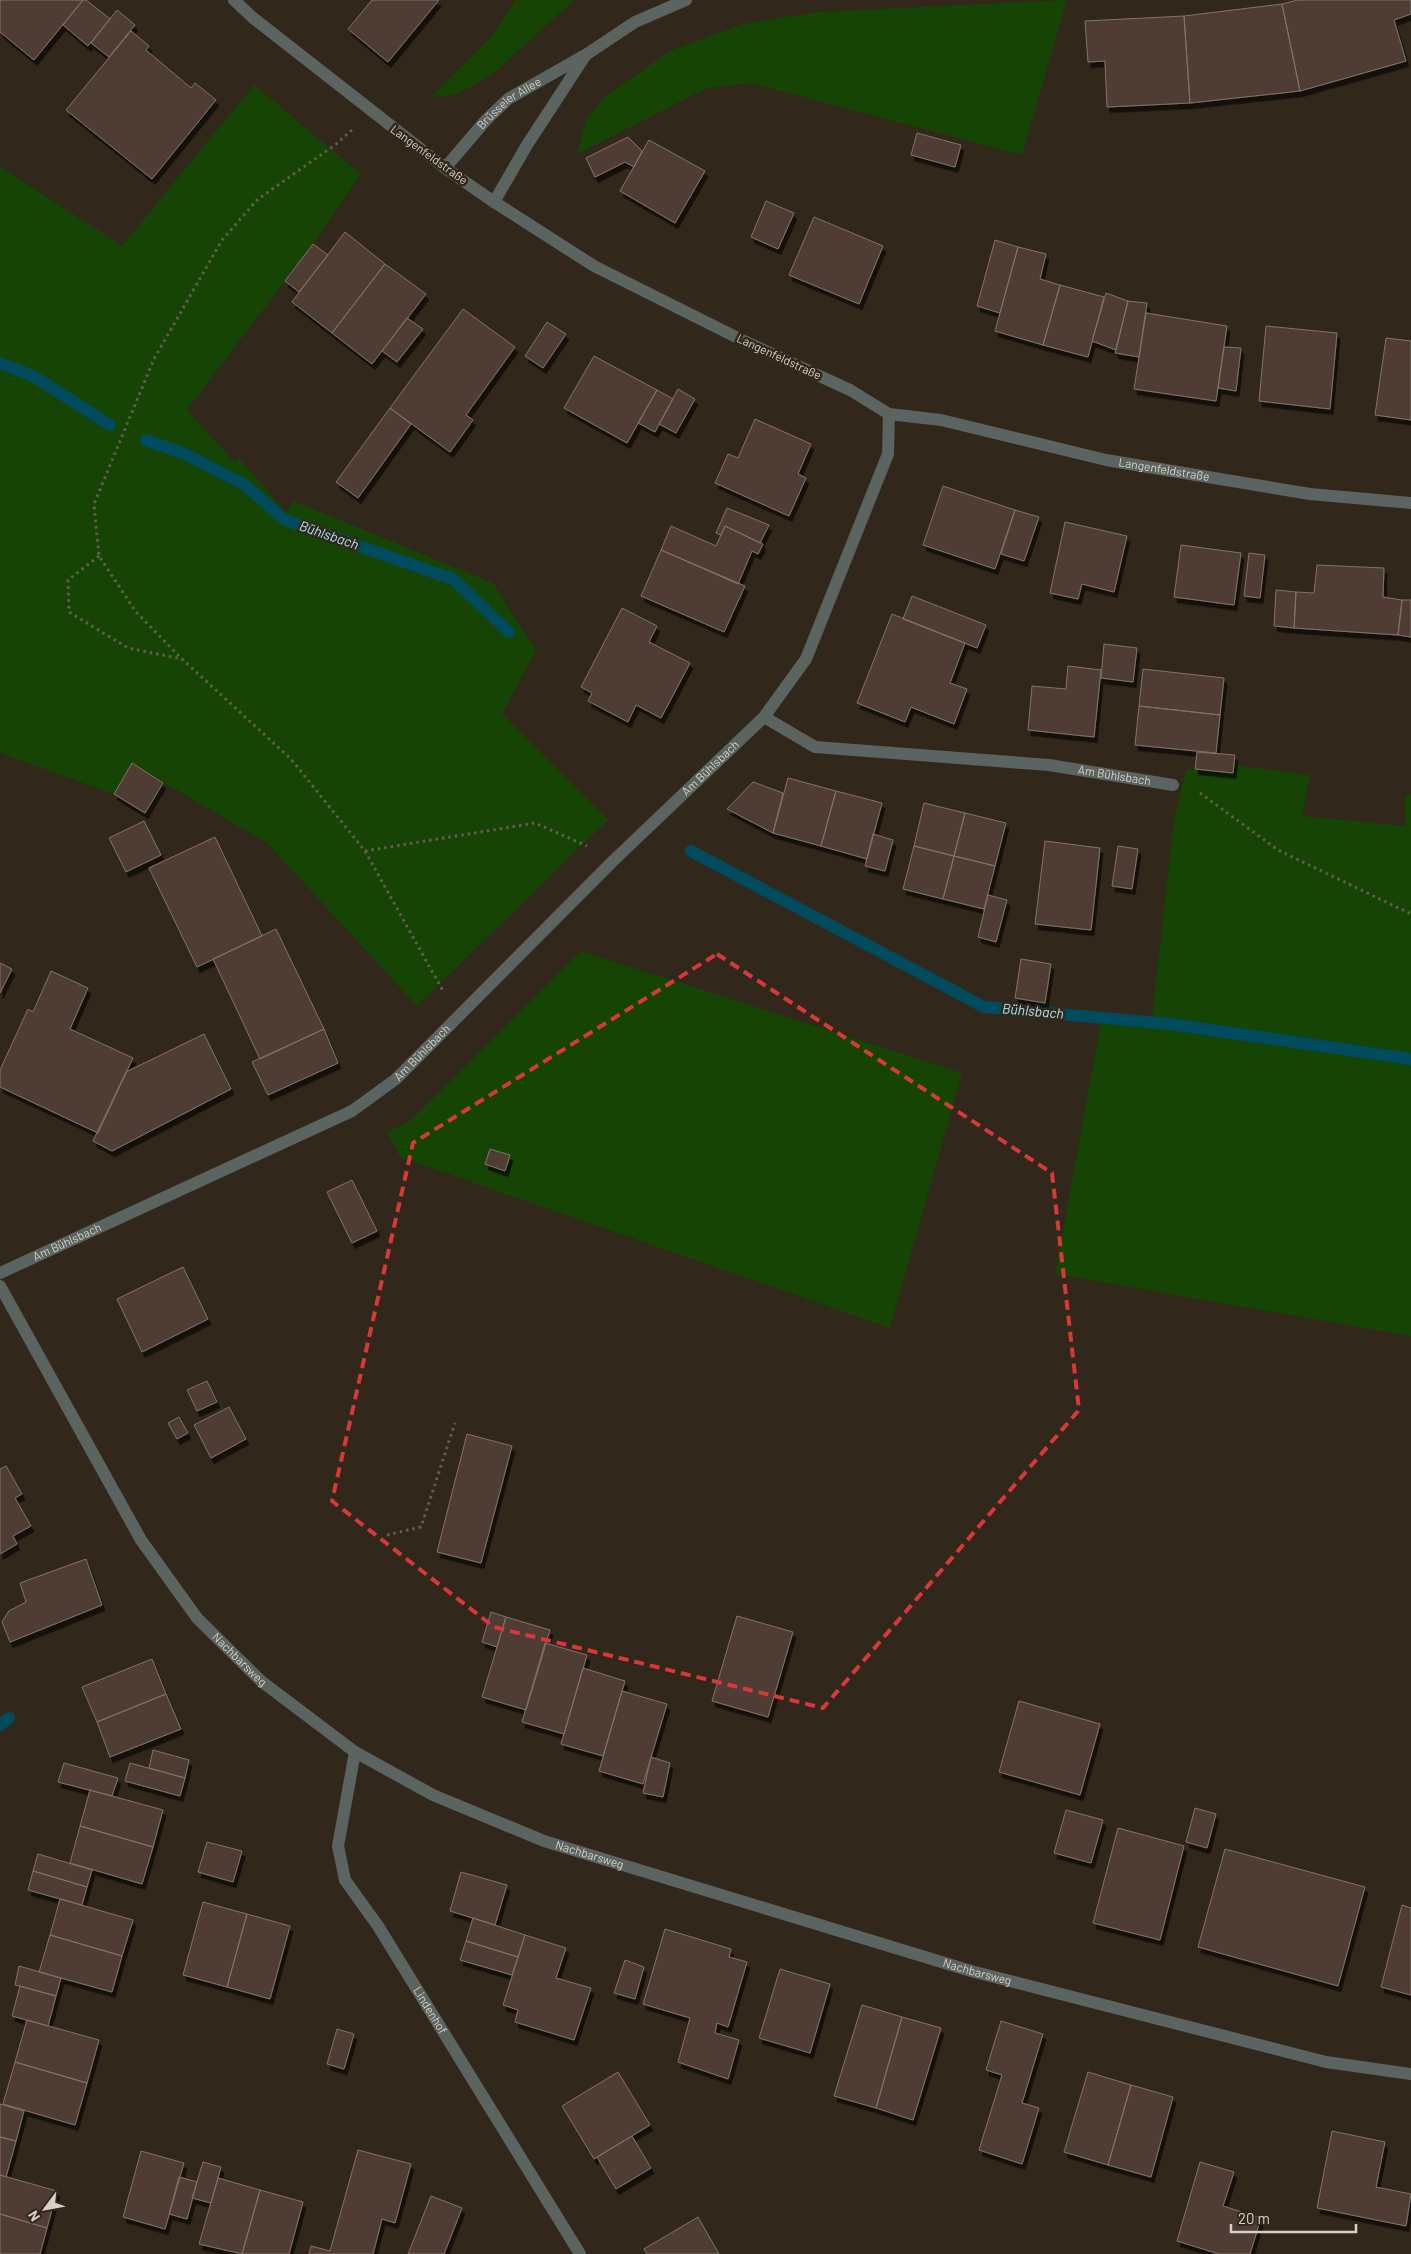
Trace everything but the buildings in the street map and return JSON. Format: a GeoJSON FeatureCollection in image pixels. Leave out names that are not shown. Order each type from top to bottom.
{"type":"FeatureCollection","features":[{"type":"Feature","properties":{"kind":"street","name":"Langenfeldstraße"},"geometry":{"type":"LineString","coordinates":[[234,0],[252,17],[371,112],[445,168],[594,266],[744,341],[850,390],[889,414],[941,420],[1106,460],[1310,494],[1411,503]]}},
{"type":"Feature","properties":{"kind":"street","name":"Brüsseler Allee"},"geometry":{"type":"LineString","coordinates":[[445,168],[486,120],[508,99],[587,54],[635,22],[686,0]]}},
{"type":"Feature","properties":{"kind":"street","name":"Brüsseler Allee"},"geometry":{"type":"LineString","coordinates":[[494,202],[527,145],[587,54]]}},
{"type":"Feature","properties":{"kind":"street","name":"Am Bühlsbach"},"geometry":{"type":"LineString","coordinates":[[0,1273],[352,1111],[396,1079],[613,861],[764,717],[806,659],[888,454],[889,414]]}},
{"type":"Feature","properties":{"kind":"street","name":"Am Bühlsbach"},"geometry":{"type":"LineString","coordinates":[[764,717],[815,747],[1049,765],[1173,785]]}},
{"type":"Feature","properties":{"kind":"street","name":"Nachbarsweg"},"geometry":{"type":"LineString","coordinates":[[0,1286],[141,1540],[198,1618],[261,1681],[355,1752],[433,1795],[544,1841],[970,1970],[1326,2062],[1411,2074]]}},
{"type":"Feature","properties":{"kind":"street","name":"Lindenhof"},"geometry":{"type":"LineString","coordinates":[[355,1752],[338,1846],[346,1880],[378,1926],[580,2254]]}},
{"type":"Feature","properties":{"kind":"path"},"geometry":{"type":"LineString","coordinates":[[371,112],[335,145],[258,199],[222,240],[154,359],[94,504],[99,556],[136,612],[182,659],[291,759],[365,851],[435,980],[460,1016]]}},
{"type":"Feature","properties":{"kind":"path"},"geometry":{"type":"LineString","coordinates":[[99,556],[68,580],[69,612],[128,648],[182,659]]}},
{"type":"Feature","properties":{"kind":"path"},"geometry":{"type":"LineString","coordinates":[[1173,785],[1196,790],[1278,850],[1411,914]]}},
{"type":"Feature","properties":{"kind":"path"},"geometry":{"type":"LineString","coordinates":[[365,851],[535,824],[582,844],[613,861]]}},
{"type":"Feature","properties":{"kind":"path"},"geometry":{"type":"LineString","coordinates":[[387,1535],[421,1527],[455,1423]]}},
{"type":"Feature","properties":{"kind":"highlighted area"},"geometry":{"type":"Polygon","coordinates":[[[717,954],[1052,1173],[1079,1410],[823,1708],[494,1627],[332,1501],[413,1143],[717,954]]]}},
{"type":"Feature","properties":{"kind":"green space"},"geometry":{"type":"Polygon","coordinates":[[[516,0],[574,0],[494,73],[458,94],[430,97],[489,39],[516,0]]]}},
{"type":"Feature","properties":{"kind":"green space"},"geometry":{"type":"Polygon","coordinates":[[[1067,0],[1022,155],[751,83],[707,88],[577,154],[586,119],[606,96],[670,51],[742,24],[818,12],[1067,0]]]}},
{"type":"Feature","properties":{"kind":"green space"},"geometry":{"type":"Polygon","coordinates":[[[254,85],[361,174],[313,244],[187,410],[235,463],[239,458],[286,512],[294,501],[493,583],[536,650],[502,714],[608,820],[417,1006],[266,842],[132,764],[114,794],[0,753],[0,166],[122,246],[254,85]]]}},
{"type":"Feature","properties":{"kind":"green space"},"geometry":{"type":"Polygon","coordinates":[[[1234,765],[1310,775],[1302,816],[1405,826],[1405,795],[1411,795],[1411,1336],[1055,1274],[1102,1016],[1152,1017],[1174,820],[1186,769],[1233,773],[1234,765]]]}},
{"type":"Feature","properties":{"kind":"green space"},"geometry":{"type":"Polygon","coordinates":[[[581,951],[962,1073],[890,1328],[400,1157],[387,1132],[409,1122],[581,951]]]}},
{"type":"Feature","properties":{"kind":"waterway","name":"Bühlsbach"},"geometry":{"type":"LineString","coordinates":[[0,363],[33,376],[110,425]]}},
{"type":"Feature","properties":{"kind":"waterway","name":"Bühlsbach"},"geometry":{"type":"LineString","coordinates":[[146,440],[185,454],[245,485],[285,520],[453,579],[509,632]]}},
{"type":"Feature","properties":{"kind":"waterway","name":"Bühlsbach"},"geometry":{"type":"LineString","coordinates":[[691,851],[984,1007],[1170,1024],[1411,1059]]}},
{"type":"Feature","properties":{"kind":"waterway","name":"Bühlsbach"},"geometry":{"type":"LineString","coordinates":[[0,1725],[9,1718]]}}]}
